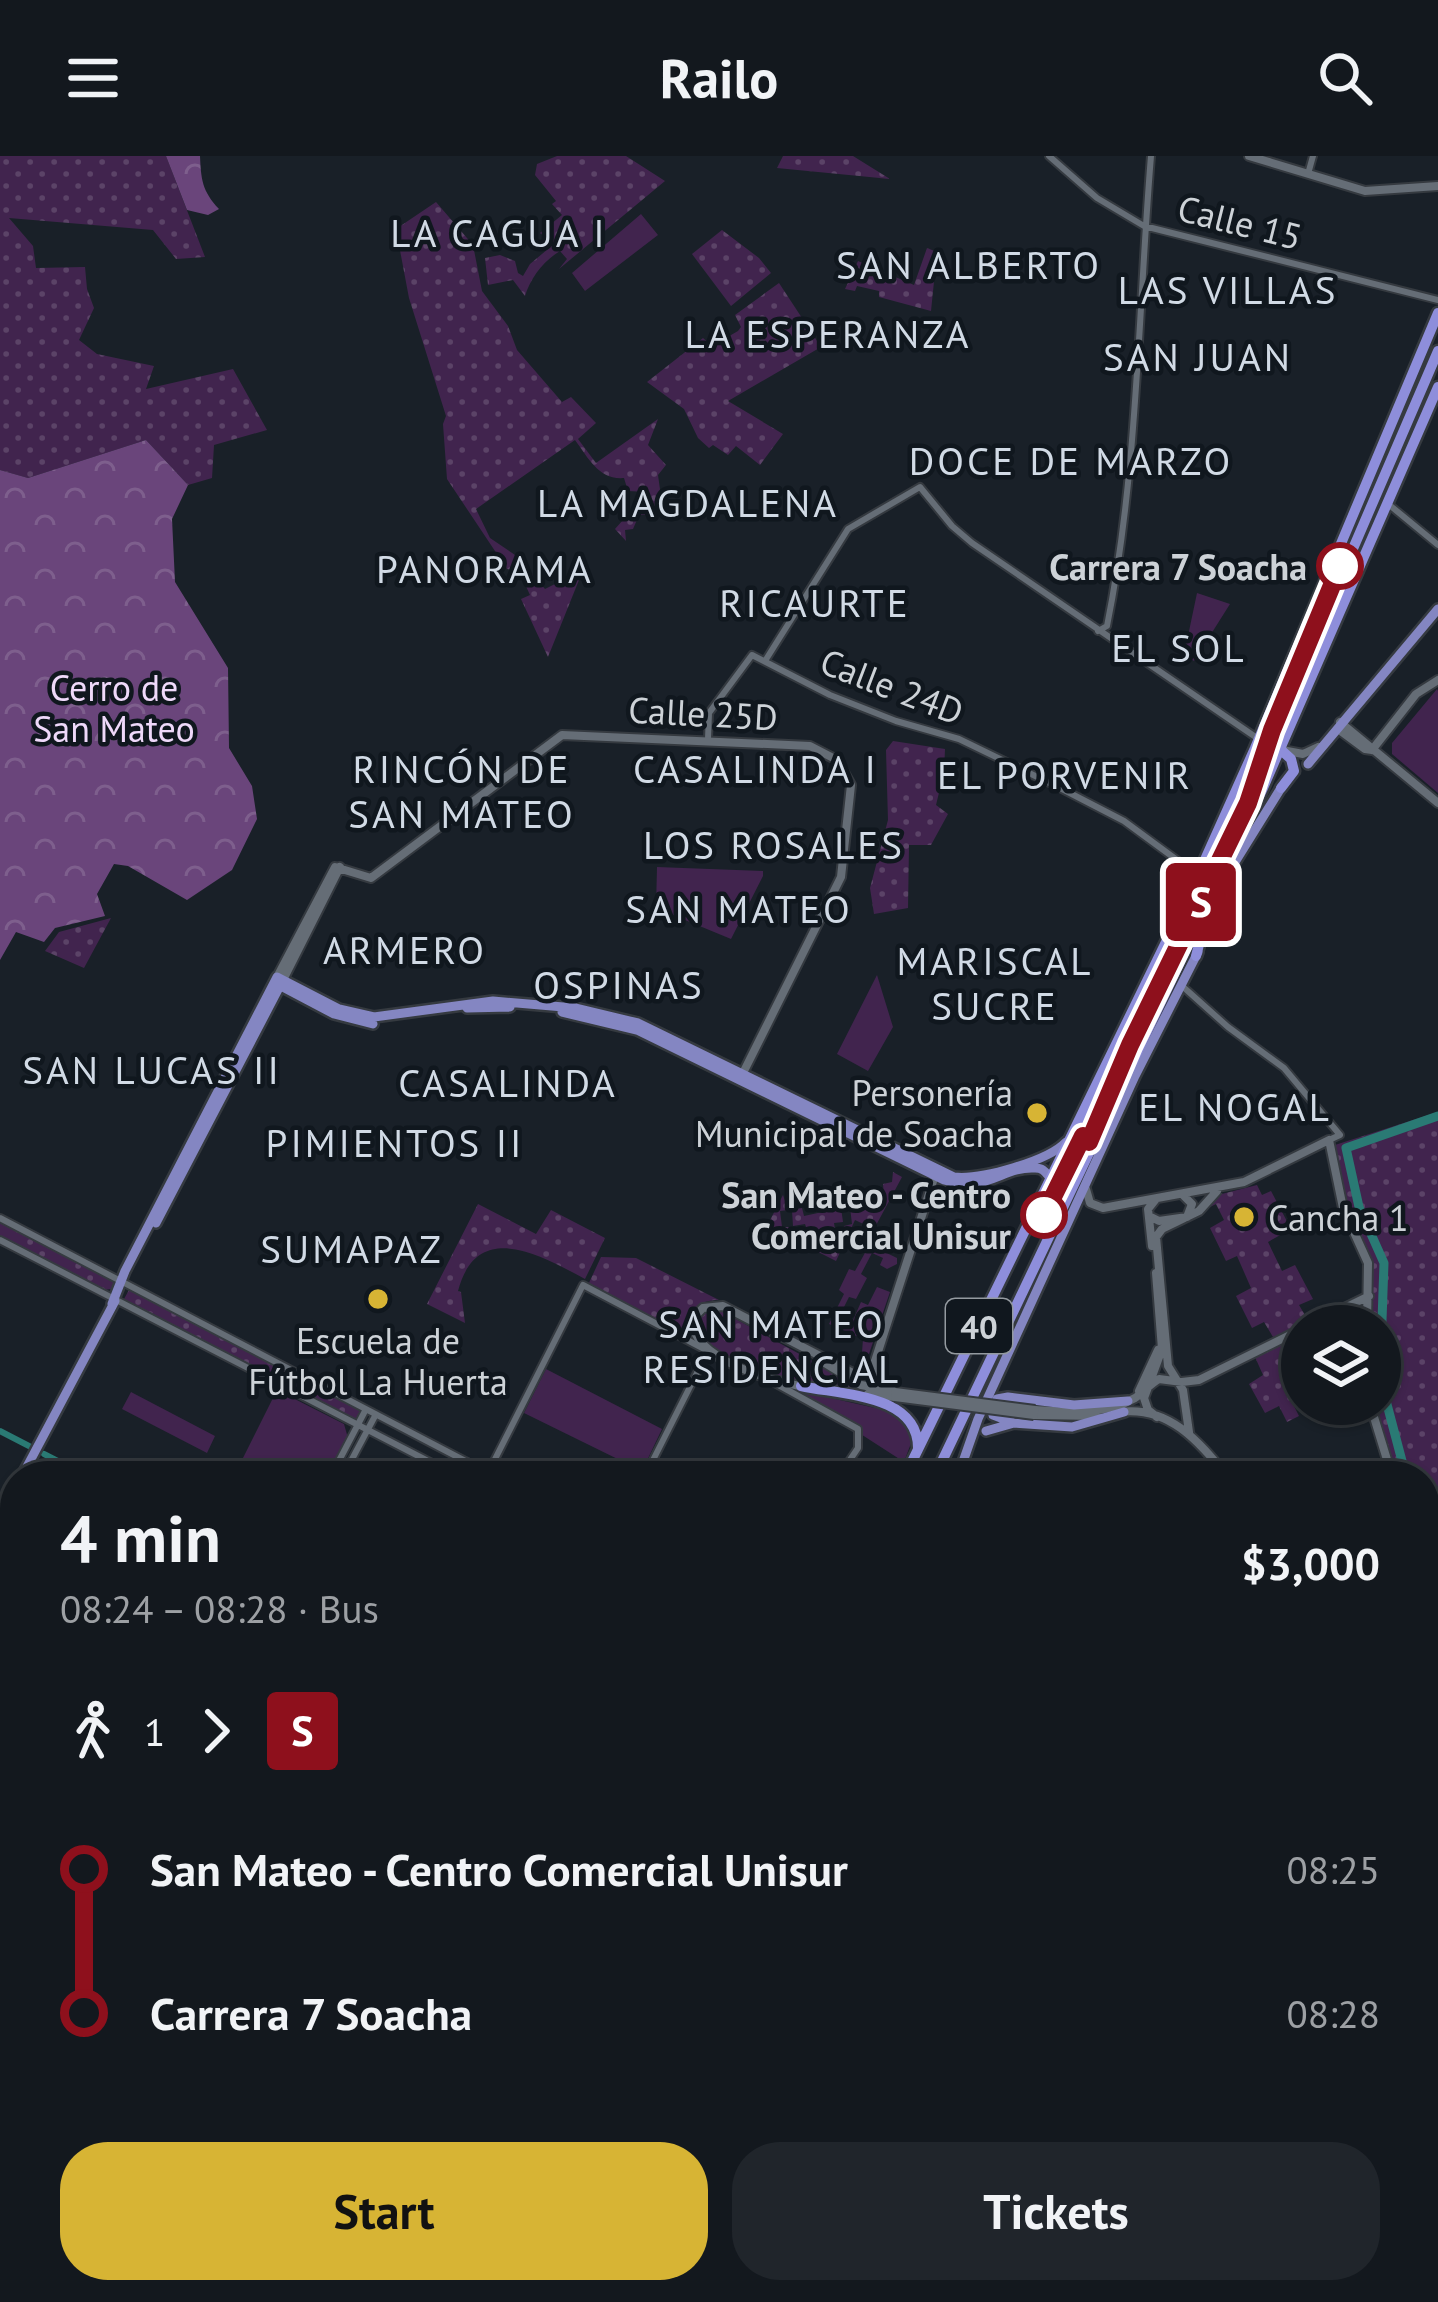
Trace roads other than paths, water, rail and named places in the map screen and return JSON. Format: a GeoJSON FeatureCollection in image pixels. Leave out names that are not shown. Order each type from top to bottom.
{"type":"FeatureCollection","features":[{"type":"Feature","properties":{"kind":"highway","name":"40"},"geometry":{"type":"LineString","coordinates":[[942,1461],[1175,983],[1438,313]]}},
{"type":"Feature","properties":{"kind":"highway","name":"40"},"geometry":{"type":"LineString","coordinates":[[1269,744],[1438,351]]}},
{"type":"Feature","properties":{"kind":"highway","name":"40"},"geometry":{"type":"LineString","coordinates":[[912,1461],[1198,876],[1269,744],[1387,503],[1438,387]]}},
{"type":"Feature","properties":{"kind":"highway"},"geometry":{"type":"LineString","coordinates":[[1269,744],[1291,759],[1294,771],[1282,788]]}},
{"type":"Feature","properties":{"kind":"highway"},"geometry":{"type":"LineString","coordinates":[[1195,958],[1223,868]]}},
{"type":"Feature","properties":{"kind":"highway"},"geometry":{"type":"LineString","coordinates":[[801,1386],[895,1407],[914,1425],[918,1449]]}},
{"type":"Feature","properties":{"kind":"main road"},"geometry":{"type":"LineString","coordinates":[[1249,156],[1365,191],[1438,186]]}},
{"type":"Feature","properties":{"kind":"main road"},"geometry":{"type":"LineString","coordinates":[[1308,764],[1438,609]]}},
{"type":"Feature","properties":{"kind":"main road"},"geometry":{"type":"LineString","coordinates":[[1372,750],[1408,703],[1438,680]]}},
{"type":"Feature","properties":{"kind":"main road"},"geometry":{"type":"LineString","coordinates":[[1269,744],[1310,753],[1341,726]]}},
{"type":"Feature","properties":{"kind":"main road"},"geometry":{"type":"LineString","coordinates":[[1341,726],[1370,743],[1372,750],[1438,803]]}},
{"type":"Feature","properties":{"kind":"main road","name":"Calle 25D"},"geometry":{"type":"LineString","coordinates":[[279,981],[339,866],[371,878],[562,735],[810,746],[837,760],[851,785],[841,877],[742,1076]]}},
{"type":"Feature","properties":{"kind":"main road"},"geometry":{"type":"LineString","coordinates":[[963,1461],[1175,983],[1195,958],[1235,862],[1282,788]]}},
{"type":"Feature","properties":{"kind":"main road"},"geometry":{"type":"LineString","coordinates":[[30,1461],[279,981],[334,1014],[373,1024],[466,1008],[516,1007],[627,1027],[742,1076],[936,1173],[974,1185],[1056,1152],[1070,1139]]}},
{"type":"Feature","properties":{"kind":"main road"},"geometry":{"type":"LineString","coordinates":[[1086,1186],[1088,1200],[1100,1208],[1177,1195],[1248,1181],[1329,1142]]}},
{"type":"Feature","properties":{"kind":"main road"},"geometry":{"type":"LineString","coordinates":[[1189,1432],[1183,1390],[1168,1366],[1156,1241],[1160,1230],[1201,1209],[1218,1191],[1249,1186],[1329,1142]]}},
{"type":"Feature","properties":{"kind":"main road"},"geometry":{"type":"LineString","coordinates":[[1329,1142],[1343,1208],[1368,1263],[1369,1305]]}},
{"type":"Feature","properties":{"kind":"main road"},"geometry":{"type":"LineString","coordinates":[[1024,1166],[1040,1169],[1051,1179]]}},
{"type":"Feature","properties":{"kind":"main road"},"geometry":{"type":"LineString","coordinates":[[936,1173],[875,1361],[866,1372],[858,1374],[723,1306],[703,1308],[692,1319],[694,1338],[708,1351],[773,1382],[1087,1417],[1128,1404],[1157,1354],[1161,1336]]}},
{"type":"Feature","properties":{"kind":"main road"},"geometry":{"type":"LineString","coordinates":[[1177,1195],[1192,1202],[1186,1217]]}},
{"type":"Feature","properties":{"kind":"main road"},"geometry":{"type":"LineString","coordinates":[[1156,1198],[1148,1206],[1161,1336],[1159,1365],[1145,1405],[1157,1417],[1174,1416],[1199,1380]]}},
{"type":"Feature","properties":{"kind":"main road"},"geometry":{"type":"LineString","coordinates":[[1149,1216],[1156,1220],[1186,1217]]}},
{"type":"Feature","properties":{"kind":"main road"},"geometry":{"type":"LineString","coordinates":[[1352,1305],[1370,1296]]}},
{"type":"Feature","properties":{"kind":"main road"},"geometry":{"type":"LineString","coordinates":[[1214,1461],[1189,1432],[1128,1404],[1074,1405],[1000,1397],[992,1406],[995,1418],[1014,1424],[1067,1428],[1128,1404],[1159,1379],[1199,1380],[1281,1340]]}},
{"type":"Feature","properties":{"kind":"main road"},"geometry":{"type":"LineString","coordinates":[[804,1348],[854,1382],[895,1394]]}},
{"type":"Feature","properties":{"kind":"main road"},"geometry":{"type":"LineString","coordinates":[[875,1361],[879,1378],[895,1394]]}},
{"type":"Feature","properties":{"kind":"main road"},"geometry":{"type":"LineString","coordinates":[[1003,1366],[1008,1389],[1020,1398]]}},
{"type":"Feature","properties":{"kind":"main road"},"geometry":{"type":"LineString","coordinates":[[986,1431],[1014,1424]]}},
{"type":"Feature","properties":{"kind":"main road"},"geometry":{"type":"LineString","coordinates":[[1376,1425],[1387,1461]]}},
{"type":"Feature","properties":{"kind":"street","name":"Calle 15"},"geometry":{"type":"LineString","coordinates":[[1048,156],[1097,198],[1144,226],[1438,300]]}},
{"type":"Feature","properties":{"kind":"street"},"geometry":{"type":"LineString","coordinates":[[1098,632],[1107,626],[1118,563],[1144,295],[1151,156]]}},
{"type":"Feature","properties":{"kind":"street"},"geometry":{"type":"LineString","coordinates":[[1308,174],[1313,156]]}},
{"type":"Feature","properties":{"kind":"street"},"geometry":{"type":"LineString","coordinates":[[765,661],[848,529],[920,487],[972,543],[1269,744]]}},
{"type":"Feature","properties":{"kind":"street"},"geometry":{"type":"LineString","coordinates":[[1387,503],[1438,545]]}},
{"type":"Feature","properties":{"kind":"street","name":"Calle 24D"},"geometry":{"type":"LineString","coordinates":[[708,740],[710,712],[752,655],[851,703],[959,739],[1124,821],[1198,876]]}},
{"type":"Feature","properties":{"kind":"street"},"geometry":{"type":"LineString","coordinates":[[1175,983],[1284,1069],[1340,1135],[1329,1142]]}},
{"type":"Feature","properties":{"kind":"street"},"geometry":{"type":"LineString","coordinates":[[0,1218],[463,1461]]}},
{"type":"Feature","properties":{"kind":"street"},"geometry":{"type":"LineString","coordinates":[[0,1240],[428,1461]]}},
{"type":"Feature","properties":{"kind":"street"},"geometry":{"type":"LineString","coordinates":[[496,1461],[583,1286],[708,1351],[653,1461]]}},
{"type":"Feature","properties":{"kind":"street"},"geometry":{"type":"LineString","coordinates":[[773,1382],[853,1425],[860,1433],[849,1461]]}},
{"type":"Feature","properties":{"kind":"street"},"geometry":{"type":"LineString","coordinates":[[339,1461],[365,1411]]}},
{"type":"Feature","properties":{"kind":"street"},"geometry":{"type":"LineString","coordinates":[[351,1461],[376,1415]]}},
{"type":"Feature","properties":{"kind":"waterway"},"geometry":{"type":"LineString","coordinates":[[1402,1461],[1380,1378],[1384,1263],[1359,1207],[1346,1148],[1438,1116]]}},
{"type":"Feature","properties":{"kind":"waterway"},"geometry":{"type":"LineString","coordinates":[[0,1431],[29,1446]]}},
{"type":"Feature","properties":{"kind":"waterway"},"geometry":{"type":"LineString","coordinates":[[44,1454],[58,1461]]}},
{"type":"Feature","properties":{"kind":"place","name":"Carrera 7 Soacha"},"geometry":{"type":"Point","coordinates":[1340,566]}},
{"type":"Feature","properties":{"kind":"place","name":"Personería Municipal de Soacha"},"geometry":{"type":"Point","coordinates":[1037,1113]}},
{"type":"Feature","properties":{"kind":"place","name":"San Mateo - Centro Comercial Unisur"},"geometry":{"type":"Point","coordinates":[1044,1215]}},
{"type":"Feature","properties":{"kind":"place","name":"Cancha 1"},"geometry":{"type":"Point","coordinates":[1244,1217]}},
{"type":"Feature","properties":{"kind":"place","name":"Escuela de Fútbol La Huerta"},"geometry":{"type":"Point","coordinates":[378,1299]}},
{"type":"Feature","properties":{"kind":"district","name":"LA CAGUA I"},"geometry":{"type":"Point","coordinates":[499,232]}},
{"type":"Feature","properties":{"kind":"district","name":"SAN ALBERTO"},"geometry":{"type":"Point","coordinates":[969,264]}},
{"type":"Feature","properties":{"kind":"district","name":"LAS VILLAS"},"geometry":{"type":"Point","coordinates":[1228,289]}},
{"type":"Feature","properties":{"kind":"district","name":"LA ESPERANZA"},"geometry":{"type":"Point","coordinates":[828,333]}},
{"type":"Feature","properties":{"kind":"district","name":"SAN JUAN"},"geometry":{"type":"Point","coordinates":[1198,356]}},
{"type":"Feature","properties":{"kind":"district","name":"DOCE DE MARZO"},"geometry":{"type":"Point","coordinates":[1071,460]}},
{"type":"Feature","properties":{"kind":"district","name":"LA MAGDALENA"},"geometry":{"type":"Point","coordinates":[688,502]}},
{"type":"Feature","properties":{"kind":"district","name":"PANORAMA"},"geometry":{"type":"Point","coordinates":[485,568]}},
{"type":"Feature","properties":{"kind":"district","name":"RICAURTE"},"geometry":{"type":"Point","coordinates":[815,602]}},
{"type":"Feature","properties":{"kind":"district","name":"EL SOL"},"geometry":{"type":"Point","coordinates":[1179,647]}},
{"type":"Feature","properties":{"kind":"district","name":"CASALINDA I"},"geometry":{"type":"Point","coordinates":[756,768]}},
{"type":"Feature","properties":{"kind":"district","name":"EL PORVENIR"},"geometry":{"type":"Point","coordinates":[1065,774]}},
{"type":"Feature","properties":{"kind":"district","name":"RINCÓN DE SAN MATEO"},"geometry":{"type":"Point","coordinates":[462,790]}},
{"type":"Feature","properties":{"kind":"district","name":"LOS ROSALES"},"geometry":{"type":"Point","coordinates":[774,844]}},
{"type":"Feature","properties":{"kind":"district","name":"SAN MATEO"},"geometry":{"type":"Point","coordinates":[739,908]}},
{"type":"Feature","properties":{"kind":"district","name":"ARMERO"},"geometry":{"type":"Point","coordinates":[405,949]}},
{"type":"Feature","properties":{"kind":"district","name":"MARISCAL SUCRE"},"geometry":{"type":"Point","coordinates":[995,982]}},
{"type":"Feature","properties":{"kind":"district","name":"OSPINAS"},"geometry":{"type":"Point","coordinates":[619,984]}},
{"type":"Feature","properties":{"kind":"district","name":"SAN LUCAS II"},"geometry":{"type":"Point","coordinates":[152,1069]}},
{"type":"Feature","properties":{"kind":"district","name":"CASALINDA"},"geometry":{"type":"Point","coordinates":[508,1082]}},
{"type":"Feature","properties":{"kind":"district","name":"EL NOGAL"},"geometry":{"type":"Point","coordinates":[1235,1106]}},
{"type":"Feature","properties":{"kind":"district","name":"PIMIENTOS II"},"geometry":{"type":"Point","coordinates":[395,1142]}},
{"type":"Feature","properties":{"kind":"district","name":"SUMAPAZ"},"geometry":{"type":"Point","coordinates":[352,1248]}},
{"type":"Feature","properties":{"kind":"district","name":"SAN MATEO RESIDENCIAL"},"geometry":{"type":"Point","coordinates":[772,1346]}},
{"type":"Feature","properties":{"kind":"park label","name":"Cerro de San Mateo"},"geometry":{"type":"Point","coordinates":[114,708]}}]}
